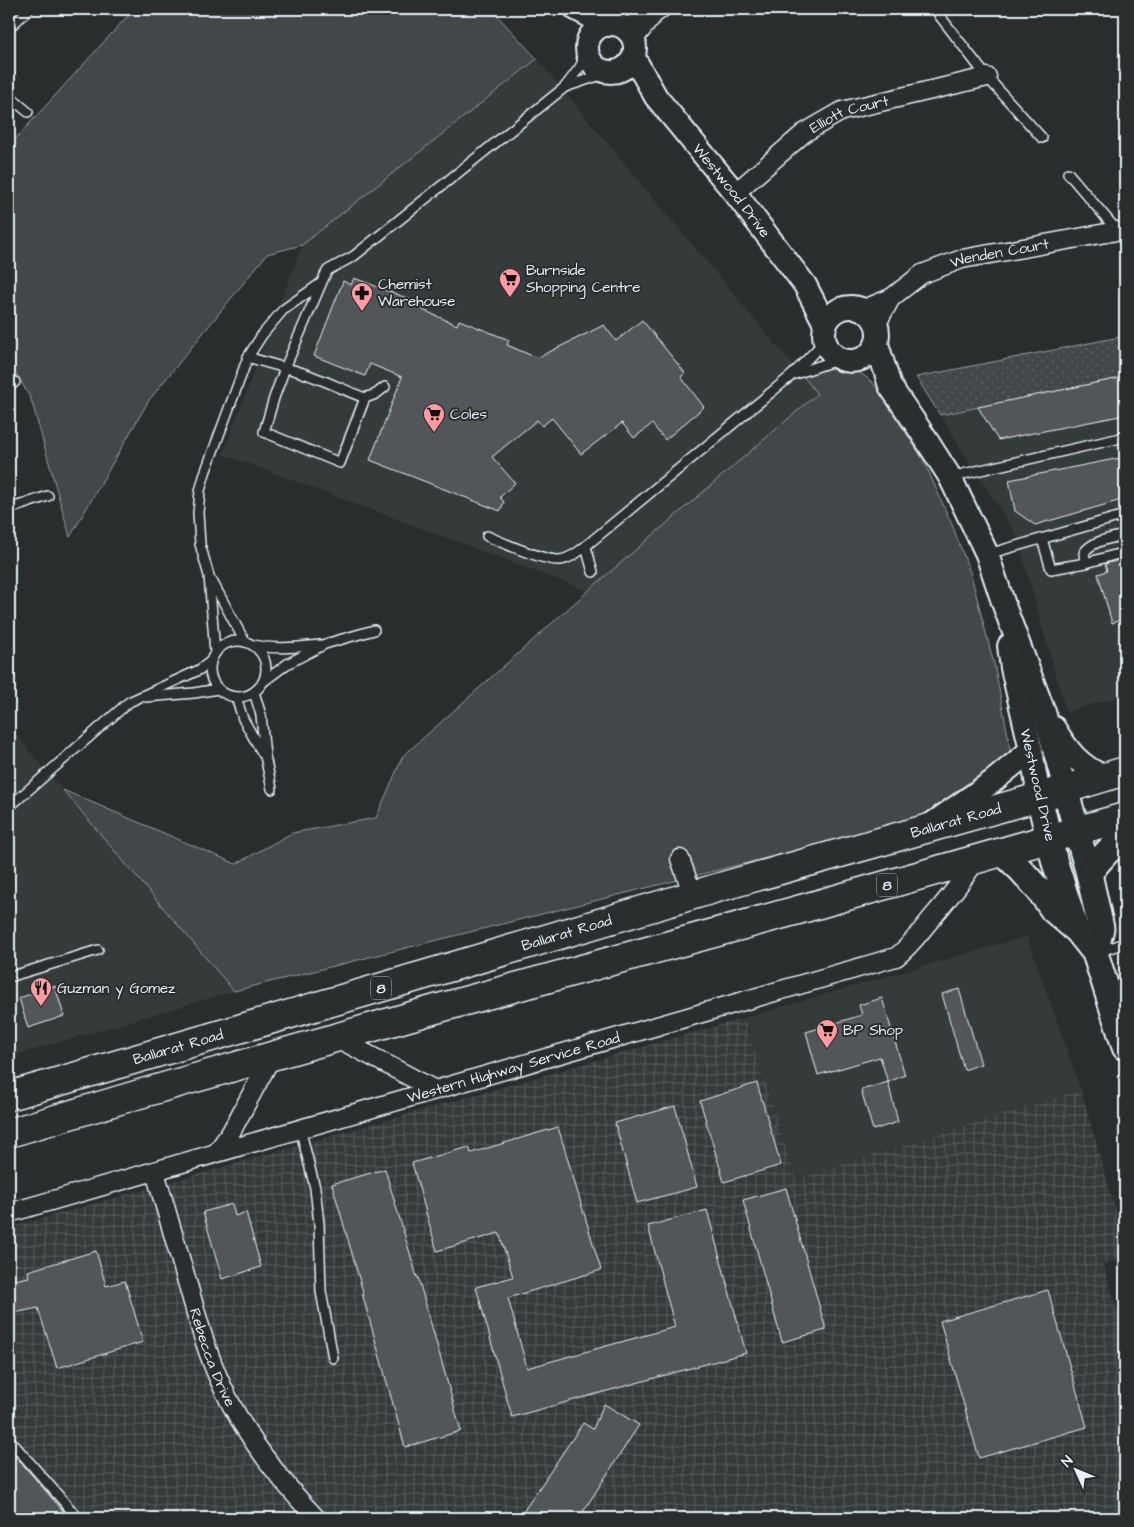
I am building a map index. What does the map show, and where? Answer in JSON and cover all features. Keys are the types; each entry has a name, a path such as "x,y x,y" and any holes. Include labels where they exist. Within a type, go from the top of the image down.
{"highway":[{"name":"Ballarat Road","path":"9,1096 693,895 1039,797 1117,770"},
{"name":"8","path":"9,1134 143,1093 443,1007 798,910 1125,817"}],"main road":[{"name":"Westwood Drive","path":"1065,789 1078,831 1101,928 1095,953"},
{"name":"Westwood Drive","path":"1039,797 1055,863 1076,929 1095,953 1125,1047"},
{"path":"1089,874 1100,858 1125,833"},
{"path":"1002,852 1028,876 1053,910 1076,929"}],"street":[{"path":"575,9 592,64 599,70 657,12"},
{"path":"575,9 621,49"},
{"path":"588,46 592,33 599,28 621,49"},
{"name":"Westwood Drive","path":"621,49 656,97 806,285 825,332"},
{"name":"Elliott Court","path":"734,193 804,133 842,111 987,77"},
{"name":"Wenden Court","path":"865,321 922,274 962,259 1121,235"},
{"name":"Westwood Drive","path":"806,285 865,321 890,386 950,477 987,554 1044,712 1065,789"},
{"path":"831,316 865,321 872,352 864,358 845,360 832,354 825,332 831,316"},
{"name":"Westwood Drive","path":"845,360 890,386"},
{"name":"Westwood Drive","path":"1005,608 1012,668 1031,750 1039,797"},
{"path":"1044,712 1060,738 1082,764 1093,771 1117,770"},
{"path":"924,829 992,782 1014,762 1031,750"},
{"path":"680,859 693,895"},
{"name":"Western Highway Service Road","path":"9,1213 896,957 915,939 968,874 976,859"},
{"path":"336,1038 435,1090"},
{"path":"217,1152 231,1132 272,1056"},
{"name":"Rebecca Drive","path":"155,1172 205,1343 222,1386 236,1414 256,1446 291,1491 316,1518"}],"lane":[{"path":"9,28 29,9"},
{"path":"939,15 987,77 1042,138"},
{"path":"565,87 580,67 588,46"},
{"path":"365,398 340,463 262,437 285,368 320,284 328,270 354,256 565,87 621,49"},
{"path":"9,96 28,112"},
{"name":"Wenden Court","path":"1068,173 1121,235"},
{"path":"320,284 283,310 266,329 248,357 205,473 200,491 198,513 200,544 209,576 213,657 210,676 218,689 223,693 236,697 246,696 254,692 262,682 287,664 326,644 374,630"},
{"path":"487,536 553,560 562,560 586,547 792,375 825,332"},
{"path":"248,357 302,373 365,398 376,394 385,386"},
{"path":"792,375 845,360"},
{"path":"950,477 1125,437"},
{"path":"9,509 48,496"},
{"path":"987,554 1125,515"},
{"path":"1086,563 1084,553 1087,548 1125,535"},
{"path":"1042,539 1051,569 1086,563 1118,554"},
{"path":"586,547 593,572"},
{"path":"209,576 248,643 261,653 264,659 265,674 262,682"},
{"path":"9,807 120,709 138,697 199,670 221,647 228,643 236,641 274,648 326,644"},
{"path":"138,697 194,693 218,689"},
{"path":"254,692 260,715 265,756 272,789"},
{"path":"236,697 243,719 265,756"},
{"path":"1095,953 1125,943"},
{"path":"9,978 98,950"},
{"path":"300,1128 315,1188 319,1224 321,1291 333,1358"},
{"path":"9,1439 78,1518"}],"shaded area":[{"path":"134,9 491,9 537,59 302,245 267,254 149,400 70,537 31,399 9,361 9,146"},
{"name":"Burnside Shopping Centre","path":"537,59 817,394 588,591 223,454 302,245"},
{"path":"1125,336 1125,377 940,415 916,377"},
{"path":"833,366 855,370 874,384 923,459 953,527 971,575 995,668 1010,751 1003,765 922,819 234,991 63,790 236,864 292,833 376,818 403,756 588,591 817,394 804,377"},
{"path":"1125,377 1125,695 1066,712 1017,536 940,415"},
{"path":"9,727 234,991 9,1057"},
{"path":"1027,936 1081,1090 796,1179 744,1018"},
{"path":"744,1018 796,1179 1081,1090 1125,1243 1125,1257 1103,1264 1125,1337 1125,1518 85,1518 9,1429 9,1228"}],"building":[{"path":"354,278 425,305 423,310 457,325 459,320 509,340 507,345 537,358 604,325 616,341 642,320 685,373 681,377 704,407 665,440 652,424 634,438 622,423 581,454 552,418 542,426 537,420 492,457 515,483 500,497 504,502 500,511 370,460 402,377 370,364 365,376 314,356 343,281 351,285"},
{"path":"1125,377 1125,415 998,440 978,407"},
{"path":"1125,457 1125,499 1035,525 1015,511 1009,480"},
{"path":"1125,558 1125,618 1112,623 1098,574 1107,571 1105,564"},
{"name":"Guzman y Gomez","path":"55,986 64,1016 28,1028 19,998"},
{"path":"959,989 981,1064 964,1070 942,994"},
{"path":"882,998 905,1075 888,1082 880,1057 818,1075 806,1032 862,1015 859,1005"},
{"path":"888,1082 898,1122 873,1130 861,1090"},
{"path":"757,1083 781,1165 724,1182 700,1101"},
{"path":"675,1106 697,1187 637,1203 615,1123"},
{"path":"558,1127 601,1270 508,1298 527,1368 675,1327 648,1226 707,1210 746,1353 512,1417 476,1287 513,1277 499,1233 437,1251 412,1163 469,1147 471,1153"},
{"path":"385,1169 418,1277 461,1431 405,1447 332,1184"},
{"path":"786,1188 826,1330 782,1342 743,1200"},
{"path":"232,1204 235,1216 246,1212 261,1267 222,1279 203,1212"},
{"path":"96,1251 106,1286 125,1281 143,1342 57,1368 38,1308 9,1314 9,1281 29,1277 28,1271"},
{"path":"1048,1290 1087,1427 979,1458 940,1321"},
{"path":"604,1404 639,1425 579,1518 519,1518 583,1423 593,1429"},
{"path":"9,1448 19,1460 69,1518 9,1518"}],"place":[{"name":"Burnside Shopping Centre","path":"510,298"},
{"name":"Chemist Warehouse","path":"362,312"},
{"name":"Coles","path":"434,433"},
{"name":"Guzman y Gomez","path":"41,1007"},
{"name":"BP Shop","path":"827,1049"}]}
